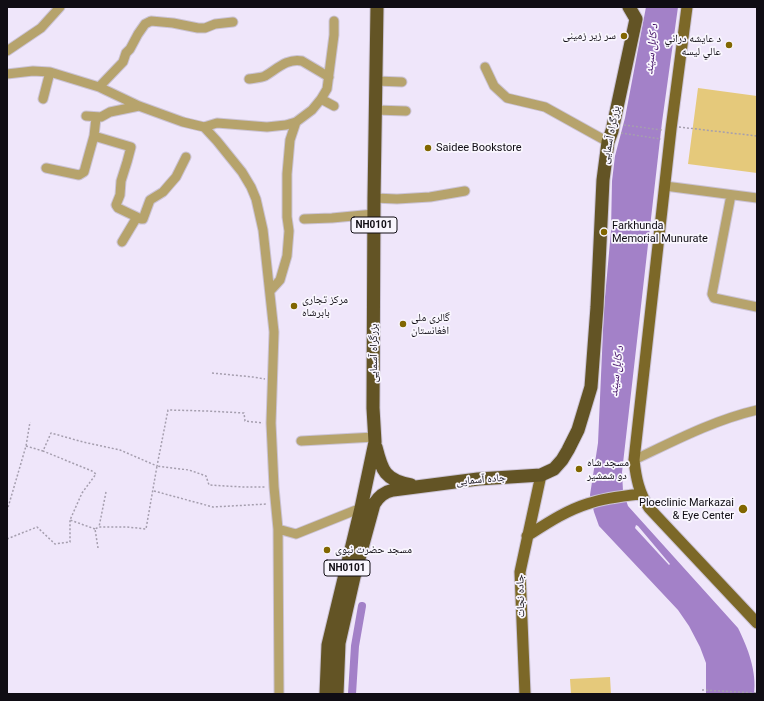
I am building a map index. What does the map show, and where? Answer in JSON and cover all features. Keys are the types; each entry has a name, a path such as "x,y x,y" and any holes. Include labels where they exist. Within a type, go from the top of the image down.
{"highway":[{"name":"بزرگراه آسمایی","path":"326,694 328,645 361,508 375,440 373,408 377,7"},
{"path":"629,7 636,13"},
{"name":"بزرگراه آسمایی","path":"542,476 554,468 562,460 568,450 578,430 591,387 597,307 602,180 608,142 612,131 636,13"},
{"path":"375,440 380,463 385,472 396,482 420,487"},
{"name":"جاده آسمایی","path":"420,487 478,479 542,476"},
{"name":"NH0101","path":"337,694 339,643 354,577 374,504 377,498 386,492 420,487"}],"main road":[{"path":"687,7 667,128 665,186 634,460 636,480 641,494 650,508 757,624"},
{"name":"جاده نجات","path":"526,694 520,572 527,536 542,476"},
{"path":"527,536 559,516 584,505 628,495 641,494"}],"street":[{"path":"7,51 41,28 60,7"},
{"path":"99,87 123,62 126,53 130,50 138,34 145,24 151,21 173,23 198,28 233,22"},
{"path":"7,74 33,71 50,72 99,87 139,106 183,122 204,127 217,123 267,127 286,125 296,122 312,110 327,89 334,35 334,21"},
{"path":"249,79 263,77 281,64 298,60 329,77"},
{"path":"485,67 494,86 506,98 546,106 608,142"},
{"path":"43,99 50,72"},
{"path":"376,81 402,82"},
{"path":"321,99 334,106"},
{"path":"86,116 96,118 110,112 139,106"},
{"path":"376,110 406,111"},
{"path":"46,168 79,175 84,172 94,136 96,118"},
{"path":"270,291 280,280 288,256 289,231 287,217 287,174 290,140 296,122"},
{"path":"204,127 242,172 251,187 256,199 263,230 274,332 271,423 275,504 278,530 279,694"},
{"path":"94,136 131,147 128,162 121,181 120,195 116,205 118,208 143,219 150,200 163,192 176,177 186,156"},
{"path":"665,186 757,198"},
{"path":"374,198 397,199 430,197 465,191"},
{"path":"731,195 712,294 714,298 757,307"},
{"path":"304,219 374,214"},
{"path":"122,242 137,217"},
{"path":"634,460 703,428 740,414 757,410"},
{"path":"301,441 375,440"},
{"path":"278,530 296,534 361,508"}],"path":[{"path":"619,125 757,136"},
{"path":"619,133 661,138"},
{"path":"212,373 273,380"},
{"path":"70,520 95,529 99,527 127,527 146,529 168,410 244,413 245,421 271,423"},
{"path":"7,512 26,446 30,422"},
{"path":"43,451 51,433 120,450 157,466 189,470 206,476 209,485 243,488 274,487"},
{"path":"7,539 37,527 55,544 70,542 70,520 82,493 96,474 43,451 26,446"},
{"path":"153,491 213,507 275,504"},
{"path":"99,527 106,492"},
{"path":"95,529 98,548"},
{"path":"702,690 756,693"}],"shaded area":[{"path":"698,88 757,96 757,173 688,164"},
{"path":"610,677 611,694 571,694 570,679"}],"water":[{"name":"د کابل سيند","path":"646,7 678,7 662,122 622,472 623,491 628,506 738,628 751,660 755,686 754,694 706,694 706,663 700,647 689,626 678,610 599,526 590,495 598,443 604,308 611,231 612,181 615,156 625,118","holes":["636,525 670,564 669,565 635,528"]}],"waterway":[{"path":"352,694 355,646 362,606"}],"place":[{"name":"سر زیر زمینی","path":"624,36"},
{"name":"د عایشه دراني عالي لیسه","path":"729,45"},
{"name":"Saidee Bookstore","path":"428,148"},
{"name":"Farkhunda Memorial Munurate","path":"604,232"},
{"name":"مرکز تجاری بابرشاه","path":"294,306"},
{"name":"گالری ملی افغانستان","path":"403,324"},
{"name":"مسجد شاه دو شمشیر","path":"579,469"},
{"name":"Ploeclinic Markazai & Eye Center","path":"743,509"},
{"name":"مسجد حضرت نبوی","path":"327,550"}]}
